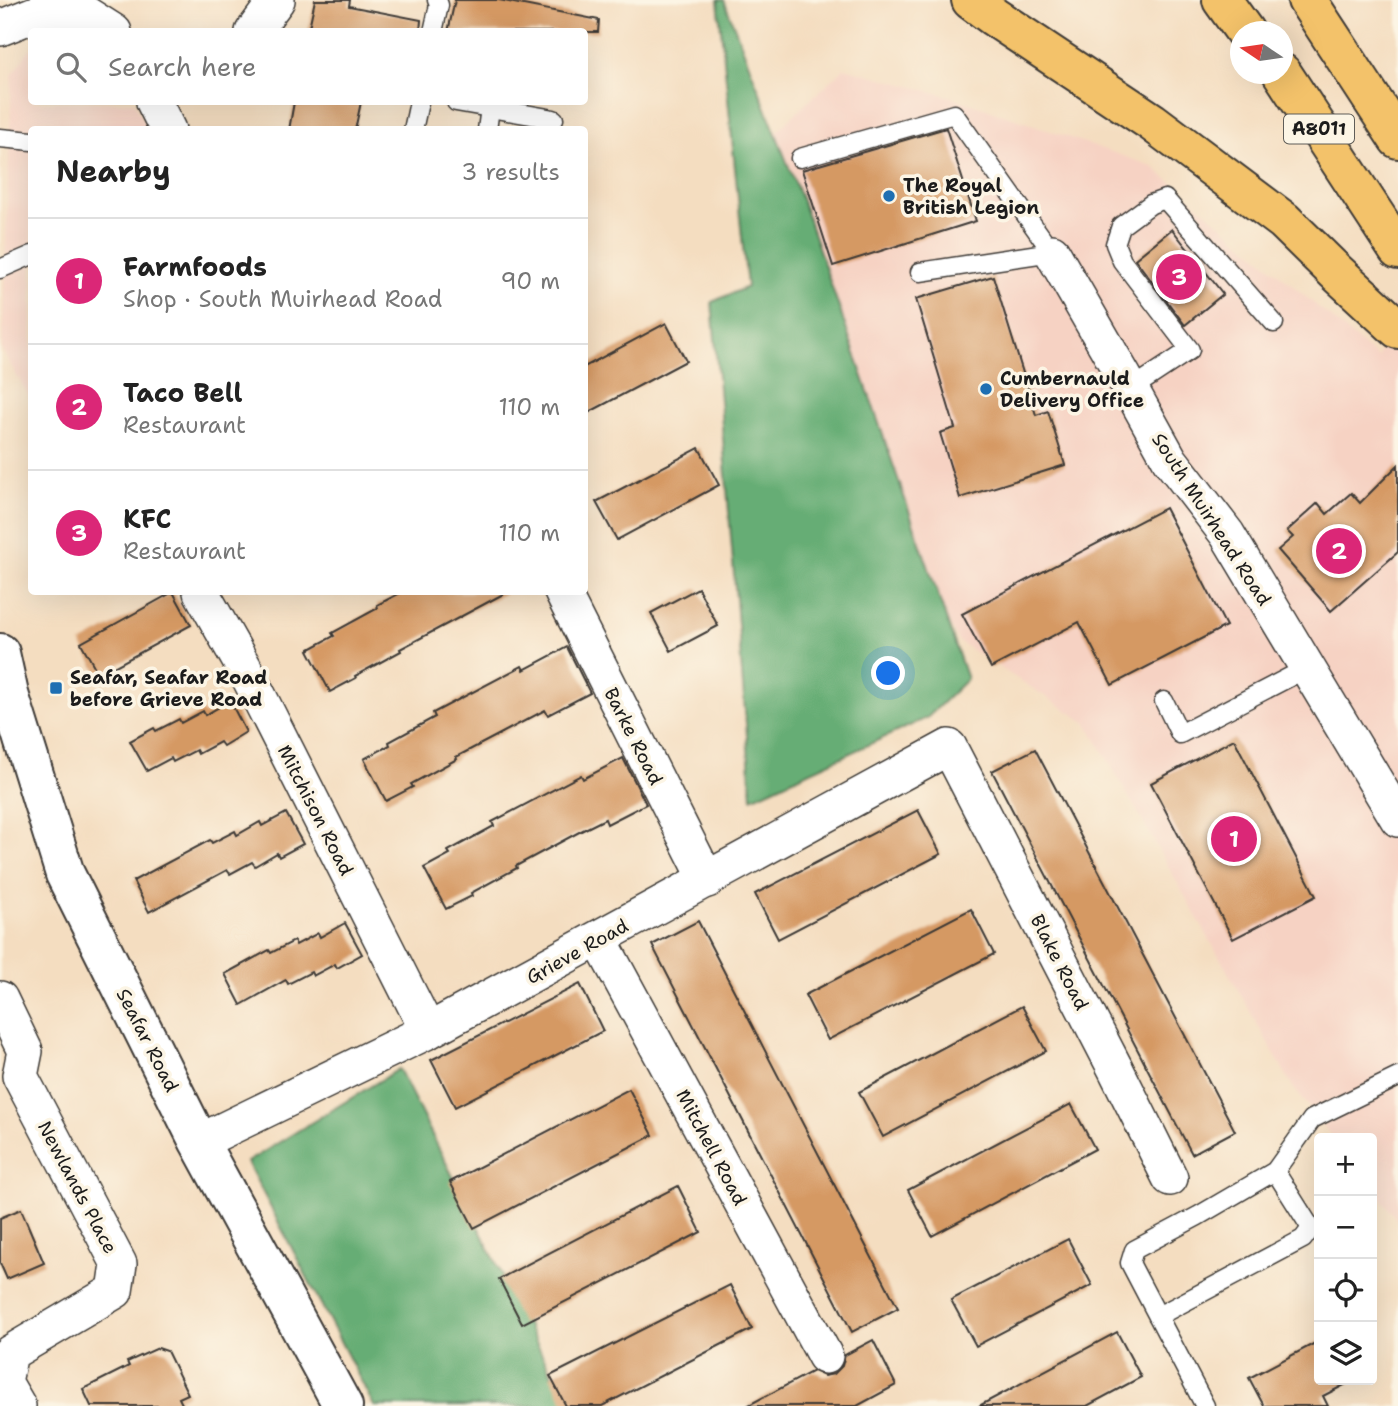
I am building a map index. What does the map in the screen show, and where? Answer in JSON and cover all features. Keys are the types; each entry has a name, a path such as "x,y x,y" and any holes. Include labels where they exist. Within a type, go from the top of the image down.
{"main road":[{"path":"971,0 1152,122 1284,221 1398,329"},
{"path":"1222,0 1237,21"},
{"path":"1235,0 1248,21"},
{"name":"A8011","path":"1307,0 1398,139"},
{"path":"1282,84 1354,185"},
{"name":"A8011","path":"1289,84 1392,242"}],"street":[{"path":"256,28 277,0"},
{"path":"0,28 35,14 73,6 108,28"},
{"path":"156,105 166,126"},
{"name":"South Muirhead Road","path":"1052,252 1170,460 1227,534 1398,819"},
{"name":"Mitchison Road","path":"203,595 247,673 428,1031"},
{"name":"Barke Road","path":"564,595 706,880"},
{"name":"Seafar Road","path":"0,653 9,694 65,874 199,1142 343,1406"},
{"name":"Grieve Road","path":"199,1142 428,1031 949,747"},
{"name":"Blake Road","path":"949,747 1170,1178"},
{"name":"Mitchell Road","path":"599,939 825,1356"},
{"name":"Newlands Place","path":"0,999 25,1051 10,1081 119,1264 115,1291 10,1353 4,1381 18,1406"}],"lane":[{"path":"434,28 439,5 437,0"},
{"path":"414,126 417,105"},
{"path":"473,105 554,118"},
{"path":"487,126 490,108"},
{"path":"800,158 954,114 1052,252 920,272"},
{"path":"0,138 28,141"},
{"path":"1131,389 1189,350 1122,261 1115,244 1121,226 1151,204 1165,199 1274,323"},
{"path":"0,270 28,257"},
{"path":"1164,701 1180,734 1307,668"},
{"path":"1205,1406 1130,1263 1134,1250 1275,1171 1312,1119 1398,1077"},
{"path":"1158,1316 1303,1239 1309,1225 1275,1171"}],"shaded area":[{"path":"28,51 28,105 136,105 146,126 28,126 28,395 2,350 12,75"},
{"path":"844,68 948,96 1152,166 1378,358 1398,290 1398,1221 1377,1194 1377,1133 1329,1133 1293,1087 1087,723 958,641 944,613 776,132"}],"green space":[{"path":"718,0 724,0 804,206 967,679 927,718 752,798 712,302 747,287"},
{"path":"399,1069 568,1406 374,1406 247,1162"}],"building":[{"path":"315,0 350,0 349,6 421,20 420,28 309,28"},
{"path":"455,0 499,0 599,20 598,32 588,32 588,28 449,28"},
{"path":"293,105 360,105 356,126 290,126"},
{"name":"The Royal British Legion","path":"946,128 976,221 833,266 802,170"},
{"path":"1172,229 1223,294 1185,325 1135,259"},
{"name":"Cumbernauld Delivery Office","path":"993,276 1036,415 1048,411 1065,465 960,498 940,433 955,428 916,299"},
{"path":"666,323 686,361 588,413 588,365"},
{"path":"699,448 719,485 617,540 596,502"},
{"path":"1398,465 1398,552 1331,611 1278,550 1293,537 1287,531 1318,503 1327,514 1351,493 1360,503"},
{"path":"1165,508 1226,626 1112,685 1079,622 991,668 962,614"},
{"path":"698,588 718,626 671,651 651,613"},
{"path":"168,595 175,595 191,625 99,675 81,643"},
{"path":"396,595 501,595 400,649 401,651 330,692 308,650 334,636 332,633 378,608 377,605"},
{"path":"567,647 590,693 548,715 545,710 456,757 457,759 411,784 413,787 386,801 364,759 435,717 433,713 522,666 524,670"},
{"path":"230,701 246,732 223,746 220,742 198,754 196,750 173,762 171,758 147,771 130,741 179,719 181,723 203,711 205,715"},
{"path":"1234,739 1316,896 1233,939 1151,783"},
{"path":"1035,749 1235,1131 1192,1154 992,771"},
{"path":"623,758 646,804 607,824 605,819 583,830 516,866 517,868 471,893 472,896 446,909 424,868 450,854 448,851 494,826 492,822 581,775 583,779"},
{"path":"918,810 941,854 778,939 755,894"},
{"path":"286,813 303,844 279,857 277,853 255,866 252,862 230,874 227,870 149,912 133,881 210,840 212,843 235,831 237,835 260,822 262,826"},
{"path":"971,909 994,954 828,1040 805,995"},
{"path":"698,921 898,1308 852,1332 652,945"},
{"path":"345,923 362,954 337,968 335,964 313,976 311,972 288,984 286,980 241,1005 225,974 269,950 271,953 294,941 296,945 318,933 320,937"},
{"path":"580,984 603,1031 455,1107 431,1060"},
{"path":"1022,1006 1046,1051 883,1137 859,1092"},
{"path":"629,1089 653,1135 474,1228 450,1182"},
{"path":"1071,1104 1095,1149 932,1236 908,1190"},
{"path":"678,1186 701,1232 522,1324 499,1279"},
{"path":"21,1209 44,1263 7,1279 0,1263 0,1218"},
{"path":"1068,1239 1092,1285 976,1346 951,1300"},
{"path":"730,1285 752,1329 602,1406 566,1406 550,1376"},
{"path":"1117,1332 1141,1377 1087,1406 979,1406"},
{"path":"873,1340 896,1385 857,1406 747,1406 813,1371 824,1376 834,1374 842,1366 845,1355"},
{"path":"1314,1344 1314,1385 1344,1385 1323,1396 1328,1406 1264,1406 1249,1378"},
{"path":"158,1348 167,1351 188,1394 179,1398 183,1406 91,1406 83,1389 129,1366 127,1362"}],"place":[{"name":"The Royal British Legion","path":"889,196"},
{"name":"KFC","path":"1179,277"},
{"name":"Cumbernauld Delivery Office","path":"986,389"},
{"name":"Taco Bell","path":"1339,551"},
{"name":"Seafar, Seafar Road before Grieve Road","path":"56,688"},
{"name":"Farmfoods","path":"1234,839"}]}
